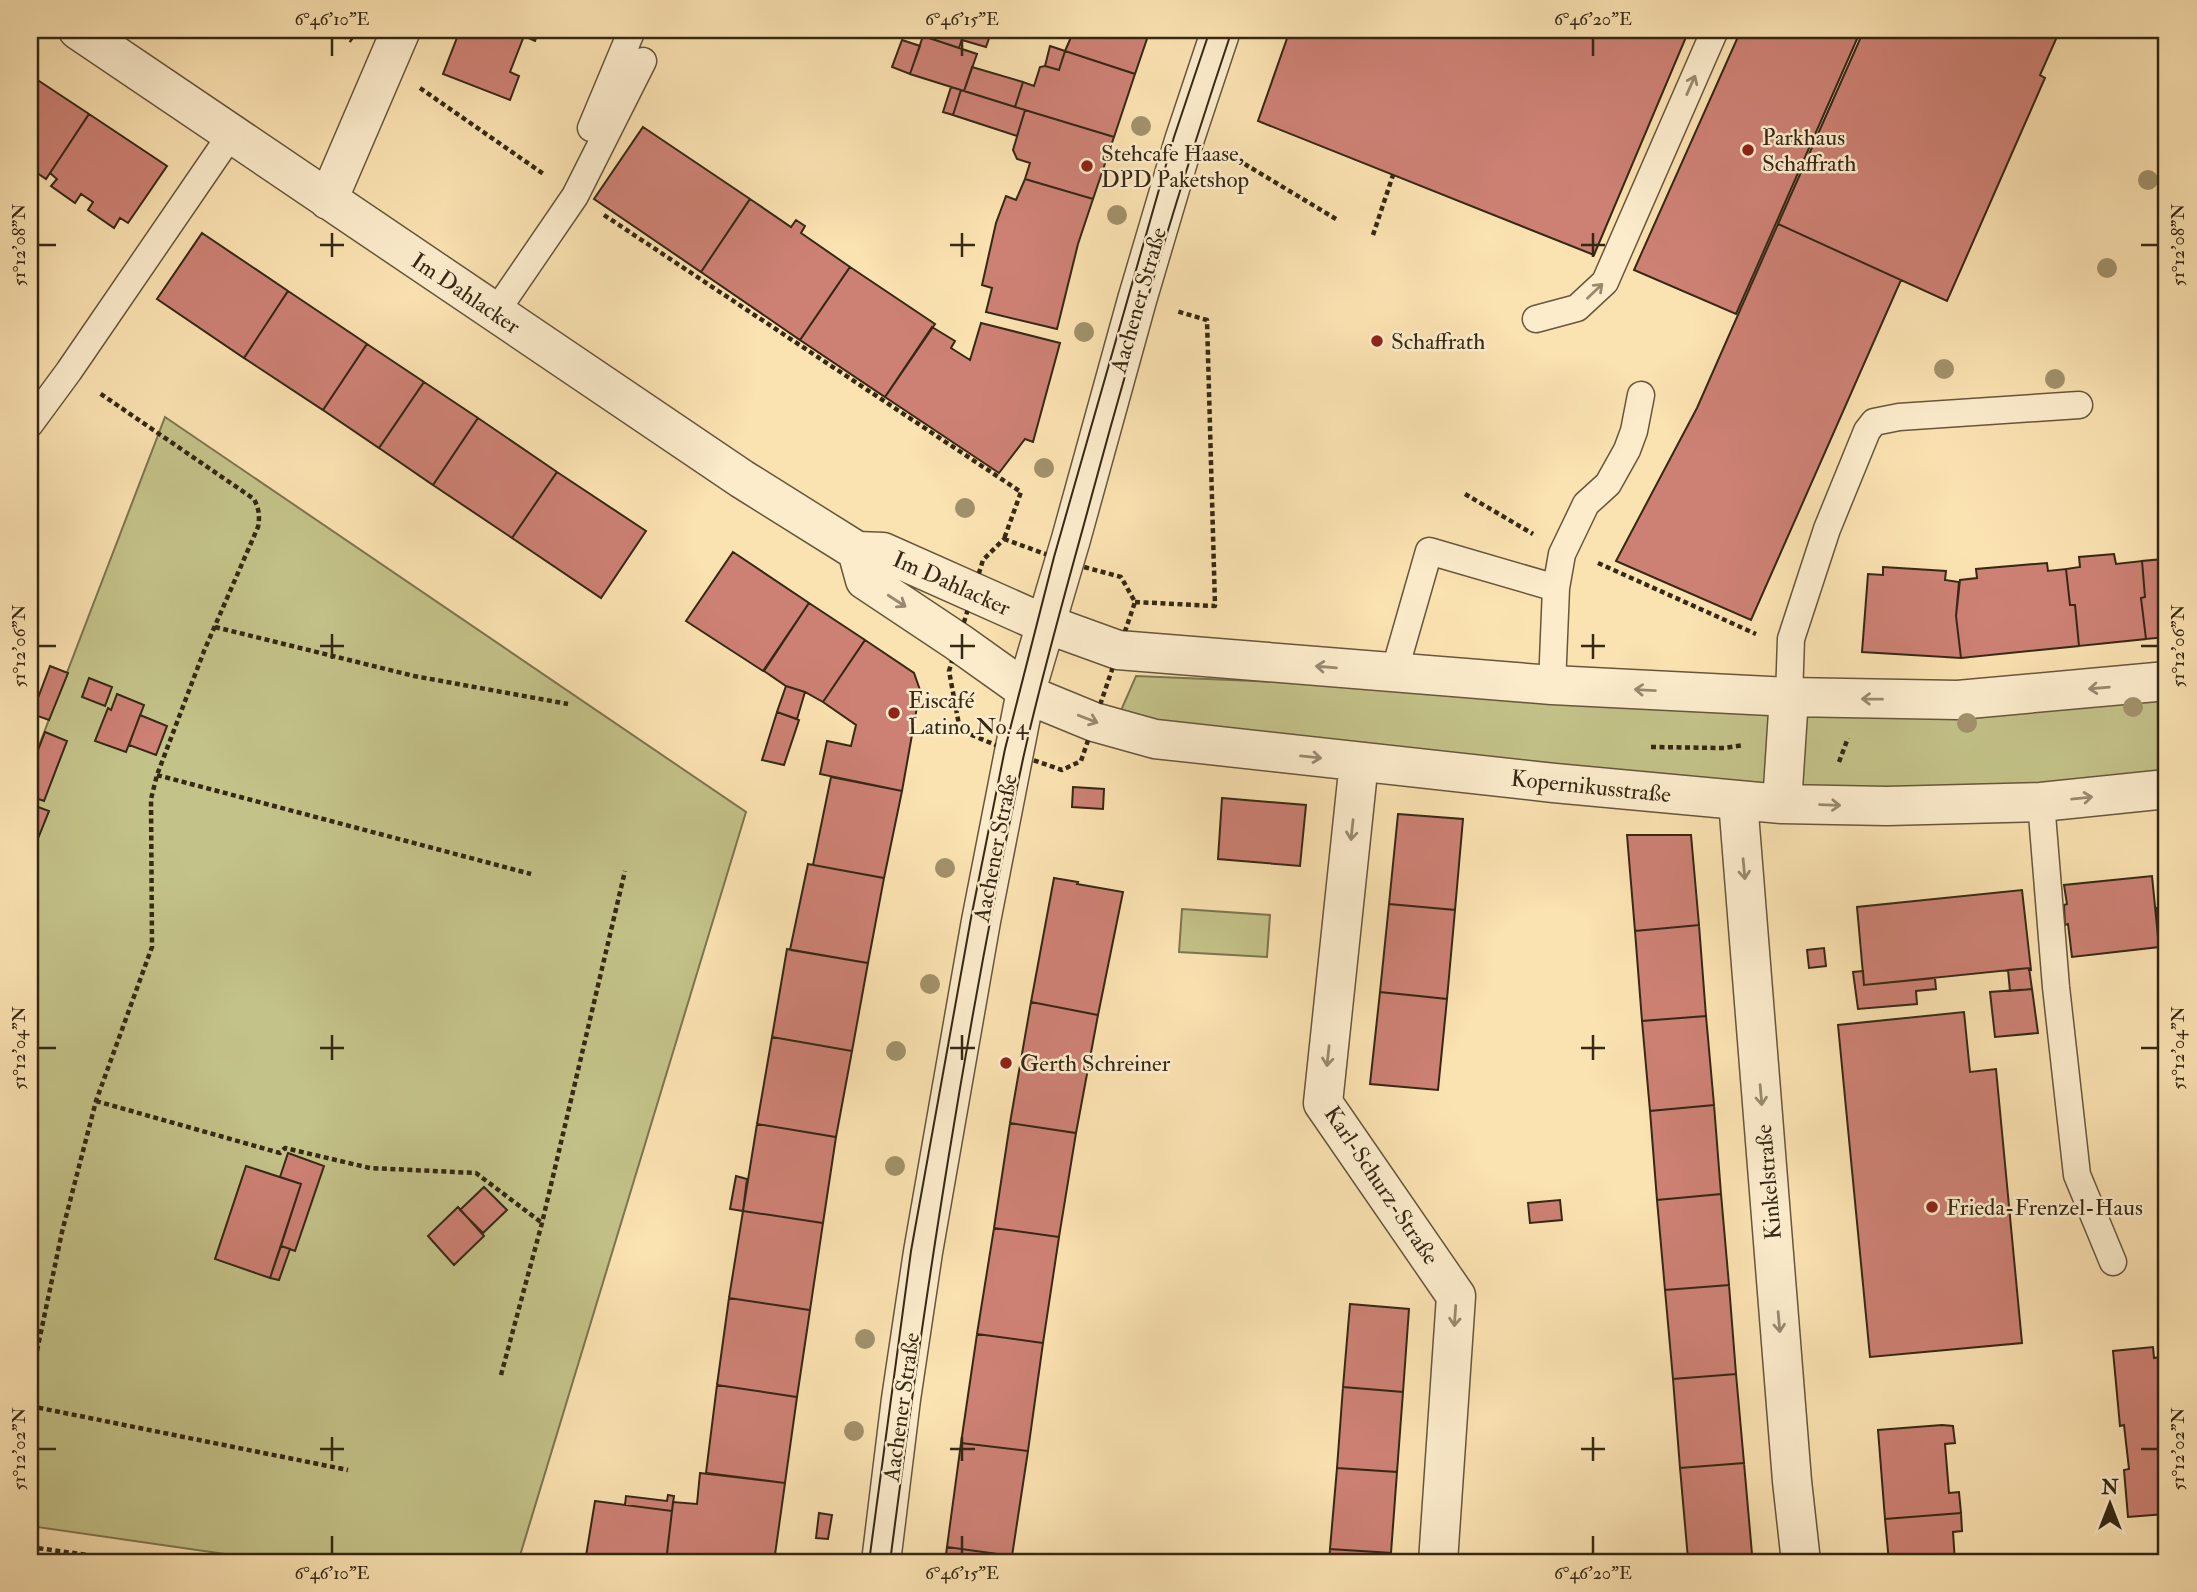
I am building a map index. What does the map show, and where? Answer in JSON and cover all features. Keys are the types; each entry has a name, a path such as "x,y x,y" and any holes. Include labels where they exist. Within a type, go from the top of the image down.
{"street":[{"name":"Im Dahlacker","path":"78,30 742,479 857,551 883,552 1045,624"},
{"path":"328,200 401,30"},
{"name":"Aachener Straße","path":"881,1562 923,1252 981,921 1026,691 1184,141 1222,30"},
{"name":"Im Dahlacker","path":"857,551 865,580 1026,691"},
{"path":"1045,624 1118,650 1552,685 1743,695 1958,700 2167,681"},
{"name":"Kopernikusstraße","path":"1026,691 1038,699 1094,722 1155,739 1728,800 1888,806 2041,802 2167,789"},
{"path":"1782,804 1789,697"},
{"name":"Karl-Schurz-Straße","path":"1359,762 1323,1103 1456,1296 1438,1562"},
{"name":"Kinkelstraße","path":"1728,800 1801,1562"}],"lane":[{"path":"575,196 574,169 632,30"},
{"path":"1536,319 1577,308 1605,282 1715,30"},
{"path":"495,313 575,196 643,61"},
{"path":"30,424 232,133"},
{"path":"1552,685 1556,588 1562,554 1586,504 1608,484 1627,450 1641,395"},
{"path":"1789,697 1791,639 1827,529 1867,431 1874,422 1899,417 2079,405"},
{"path":"1394,673 1429,551 1556,588"},
{"path":"2041,802 2056,987 2077,1175 2113,1262"}],"path":[{"path":"336,30 575,196 1021,492 1004,539"},
{"path":"1184,141 1243,163 1336,219"},
{"path":"1373,235 1393,175"},
{"path":"1135,602 1215,606 1207,320 1137,300"},
{"path":"30,1384 62,1232 96,1101 152,947 151,799 157,775 260,517 254,499 68,372"},
{"path":"1465,494 1542,539 1566,547 1753,634 1791,639"},
{"path":"215,626 414,676 568,704"},
{"path":"1728,800 1724,748 1743,695"},
{"path":"1829,805 1832,780 1848,738 1853,699"},
{"path":"157,775 531,874"},
{"path":"501,1375 541,1223 625,872"},
{"path":"96,1101 280,1153 285,1148 370,1168 476,1173 541,1223"},
{"path":"30,1406 348,1470"},
{"path":"30,1547 138,1562"}],"shaded area":[{"path":"165,417 746,812 518,1562 281,1562 30,1526 30,769"},
{"path":"1136,676 1369,686 2167,698 2167,774 2037,788 1800,791 1116,722"},
{"path":"1182,909 1270,915 1267,957 1179,952"}],"building":[{"path":"460,30 539,30 535,41 524,36 510,72 519,76 510,100 443,74"},
{"path":"925,30 965,30 959,48 923,36"},
{"path":"965,30 992,30 986,47 962,40"},
{"path":"1056,30 1150,30 1135,74 1065,51 1072,35"},
{"path":"1290,30 1689,30 1594,255 1258,121"},
{"name":"Parkhaus Schaffrath","path":"1741,30 1861,30 1736,314 1634,270"},
{"path":"1864,30 2060,30 2040,75 2045,78 1947,301 1778,224"},
{"path":"923,36 977,54 964,91 910,74"},
{"path":"902,40 920,46 910,74 892,67"},
{"path":"1050,46 1065,51 1059,70 1045,66"},
{"path":"1065,51 1135,74 1114,137 1015,107 1023,82 1034,86 1040,67 1059,70"},
{"path":"972,67 1023,82 1015,107 964,91"},
{"path":"30,75 89,114 46,179 30,168 30,157 35,149 30,145"},
{"path":"951,87 961,90 953,115 943,112"},
{"path":"961,90 1025,110 1017,136 953,115"},
{"path":"1025,110 1114,137 1093,199 1025,179 1030,163 1017,159 1013,150"},
{"path":"89,114 167,166 128,223 120,218 114,228 88,210 93,202 81,194 75,203 51,186 57,179 50,173"},
{"path":"643,127 750,199 701,272 594,199"},
{"path":"1025,179 1093,199 1078,244 1057,329 986,312 992,288 982,285 996,223 1006,196 1016,200"},
{"path":"750,199 791,227 796,220 805,226 801,233 850,267 800,340 701,272"},
{"path":"1778,224 1901,280 1751,620 1616,561 1697,408"},
{"path":"202,233 288,291 244,358 157,299"},
{"path":"850,267 935,324 885,397 800,340"},
{"path":"288,291 367,344 323,410 244,358"},
{"path":"981,323 1060,343 1033,442 1025,439 999,473 885,397 932,327 955,341 951,348 970,360"},
{"path":"367,344 424,382 379,448 323,410"},
{"path":"424,382 478,418 433,485 379,448"},
{"path":"478,418 557,472 512,538 433,485"},
{"path":"557,472 646,531 601,598 512,538"},
{"path":"2167,550 2167,637 2146,639 2141,598 2145,597 2142,561 2163,559 2162,551"},
{"path":"733,552 809,603 763,671 686,621"},
{"path":"2114,554 2116,564 2142,561 2145,597 2141,598 2146,639 2079,646 2075,605 2070,605 2066,569 2080,567 2079,557"},
{"path":"2047,563 2048,571 2066,569 2070,605 2075,605 2079,646 1961,658 1956,616 1960,580 1977,578 1976,569"},
{"path":"1883,567 1946,571 1945,580 1959,582 1956,616 1961,658 1862,652 1868,574 1883,575"},
{"path":"809,603 865,640 823,702 786,686 764,671"},
{"path":"865,640 914,673 920,690 902,791 820,774 827,741 851,746 856,725 823,702"},
{"path":"50,666 68,673 49,720 32,714"},
{"path":"89,678 112,687 105,706 82,697"},
{"path":"786,686 805,692 797,719 777,712"},
{"path":"117,694 144,705 126,752 95,741 108,708 111,710"},
{"path":"777,712 799,720 784,765 762,760"},
{"path":"140,715 167,726 156,755 129,745"},
{"path":"45,732 67,741 44,801 30,796 30,771"},
{"path":"831,777 902,791 884,878 813,865"},
{"path":"1073,787 1104,789 1103,809 1072,807"},
{"path":"1222,798 1306,805 1300,866 1218,859"},
{"path":"30,804 49,811 37,841 30,838"},
{"path":"1398,814 1463,819 1455,910 1389,904"},
{"path":"1627,835 1691,835 1699,925 1635,931"},
{"path":"808,864 884,878 868,963 790,950"},
{"path":"2152,876 2159,947 2072,957 2068,924 2065,925 2064,905 2067,904 2064,885"},
{"path":"1054,878 1123,892 1098,1015 1031,1002"},
{"path":"2022,890 2031,970 2029,968 1864,985 1857,907"},
{"path":"1389,904 1455,910 1447,999 1380,992"},
{"path":"2167,907 2167,979 2163,980 2156,908"},
{"path":"1699,925 1706,1016 1642,1021 1635,931"},
{"path":"1824,948 1826,966 1809,968 1807,950"},
{"path":"787,949 868,963 852,1051 772,1037"},
{"path":"2029,968 2032,989 2010,991 2008,970"},
{"path":"1863,971 1864,985 1935,978 1936,989 1916,991 1917,1004 1858,1009 1853,972"},
{"path":"2032,989 2038,1033 1995,1037 1990,992"},
{"path":"1380,992 1447,999 1438,1090 1370,1084"},
{"path":"1031,1002 1098,1015 1076,1133 1010,1123"},
{"name":"Frieda-Frenzel-Haus","path":"1964,1012 1970,1072 1996,1069 2022,1343 1870,1357 1838,1025"},
{"path":"1706,1016 1714,1105 1650,1111 1642,1021"},
{"path":"772,1037 852,1051 836,1137 757,1124"},
{"path":"1714,1105 1721,1194 1657,1200 1650,1111"},
{"path":"1010,1123 1076,1133 1059,1237 994,1228"},
{"path":"757,1124 836,1137 823,1223 743,1211"},
{"path":"288,1153 324,1166 295,1251 281,1246 301,1184 280,1177"},
{"path":"246,1166 301,1184 270,1278 215,1259"},
{"path":"736,1176 747,1179 743,1211 730,1209"},
{"path":"484,1187 507,1210 483,1233 460,1210"},
{"path":"1721,1194 1729,1285 1665,1290 1657,1200"},
{"path":"1560,1200 1562,1220 1530,1223 1528,1203"},
{"path":"458,1207 484,1236 454,1265 428,1236"},
{"path":"743,1211 823,1223 810,1310 729,1298"},
{"path":"994,1228 1059,1237 1043,1343 977,1334"},
{"path":"281,1246 290,1249 279,1280 270,1278"},
{"path":"1729,1285 1736,1374 1673,1379 1665,1290"},
{"path":"729,1298 810,1310 797,1397 717,1385"},
{"path":"1350,1304 1409,1309 1403,1392 1343,1387"},
{"path":"977,1334 1043,1343 1028,1451 961,1443"},
{"path":"2153,1347 2154,1358 2167,1356 2167,1506 2164,1506 2165,1514 2128,1517 2124,1470 2129,1469 2124,1425 2120,1426 2113,1351"},
{"path":"1736,1374 1744,1463 1680,1468 1673,1379"},
{"path":"717,1385 797,1397 785,1483 706,1473"},
{"path":"1343,1387 1403,1392 1397,1472 1337,1468"},
{"path":"1953,1426 1955,1443 1945,1444 1949,1493 1959,1492 1961,1513 1885,1519 1878,1430"},
{"path":"961,1443 1028,1451 1012,1556 947,1547"},
{"path":"1744,1463 1752,1554 1688,1559 1680,1468"},
{"path":"1337,1468 1397,1472 1391,1553 1330,1549"},
{"path":"700,1473 785,1483 774,1562 666,1562 673,1502 697,1504"},
{"path":"668,1495 674,1496 672,1511 625,1505 626,1496 667,1501"},
{"path":"595,1501 672,1511 666,1562 585,1562"},
{"path":"819,1513 832,1515 828,1539 816,1538"},
{"path":"1961,1513 1962,1531 1953,1532 1955,1562 1889,1562 1885,1519"},
{"path":"947,1547 1012,1556 1011,1562 945,1562"},
{"path":"1330,1549 1391,1553 1390,1562 1329,1562"}],"tram line":[{"path":"869,1562 911,1251 971,918 1005,749 1054,557 1174,137 1210,30"},
{"path":"890,1562 948,1159 983,958 1023,759 1056,625 1125,375 1232,30"}],"place":[{"name":"Parkhaus Schaffrath","path":"1748,150"},
{"name":"Stehcafe Haase, DPD Paketshop","path":"1087,166"},
{"name":"Schaffrath","path":"1377,341"},
{"name":"Eiscafé Latino No. 4","path":"894,713"},
{"name":"Gerth Schreiner","path":"1006,1063"},
{"name":"Frieda-Frenzel-Haus","path":"1932,1207"}]}
